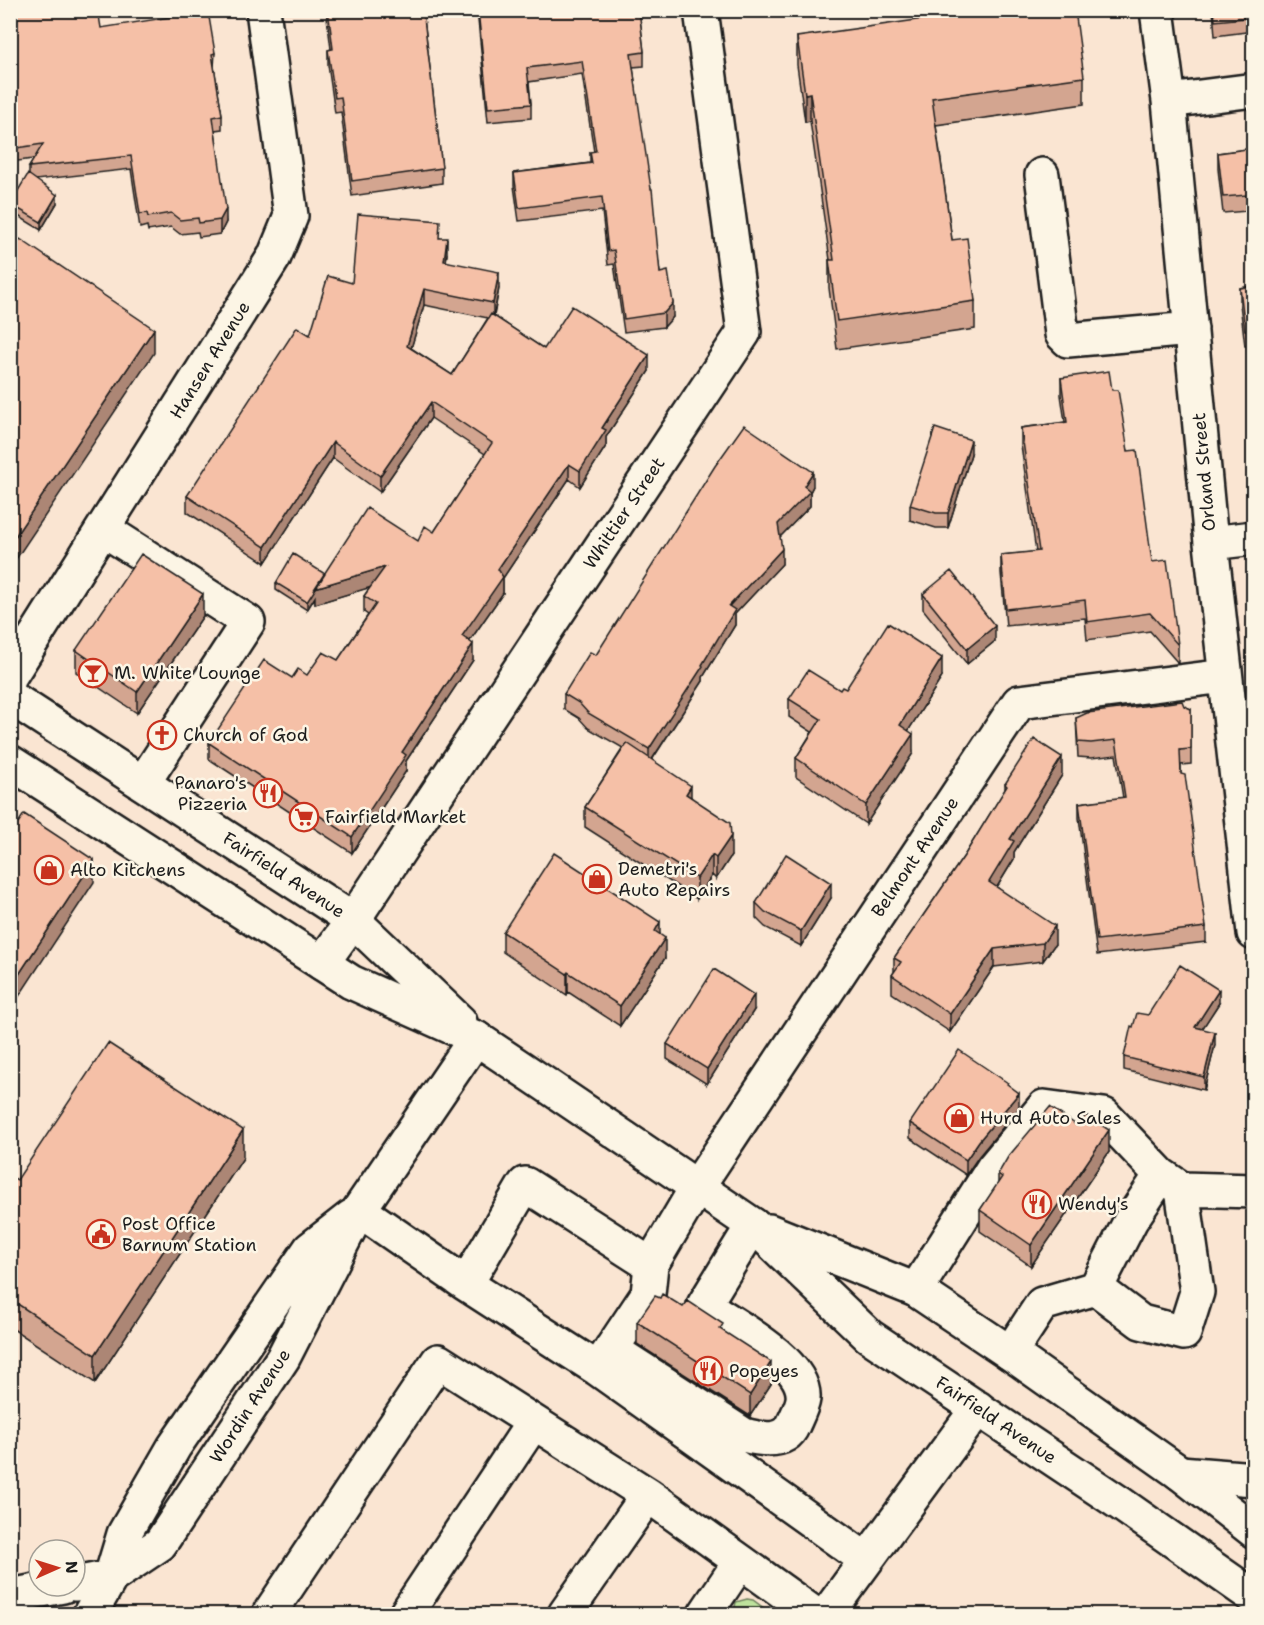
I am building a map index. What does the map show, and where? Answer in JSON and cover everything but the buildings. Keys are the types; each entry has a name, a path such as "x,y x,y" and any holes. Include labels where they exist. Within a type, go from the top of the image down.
{"street":[{"name":"Hansen Avenue","path":"10,676 274,257 291,216 263,10"},
{"name":"Whittier Street","path":"322,963 353,920 744,332 701,10"},
{"name":"Orland Street","path":"1157,10 1169,101 1211,543 1254,933"},
{"path":"1169,101 1254,90"},
{"path":"1042,175 1062,334 1068,340 1191,328"},
{"path":"103,529 248,622 143,783"},
{"path":"1211,543 1254,538"},
{"name":"Belmont Avenue","path":"651,1264 697,1186 1019,702 1225,676"},
{"name":"Fairfield Avenue","path":"10,697 353,920 477,1038 753,1225 869,1336 1121,1504 1254,1597"},
{"name":"Fairfield Avenue","path":"10,762 351,982 477,1038"},
{"name":"Wordin Avenue","path":"90,1614 111,1577 124,1534 174,1447 310,1249 359,1210 477,1038"},
{"path":"916,1290 993,1168 1044,1107 1104,1115 1171,1182 1197,1292 1184,1333 1141,1322 1096,1288"},
{"path":"1010,1353 1042,1304 1096,1288 1131,1220 1171,1182 1254,1191"},
{"path":"466,1284 525,1184 651,1264 648,1294 605,1359"},
{"path":"359,1210 466,1284 744,1435 764,1440 780,1437 791,1429 803,1399 798,1376 782,1357 704,1305 753,1225"},
{"name":"Fairfield Avenue","path":"753,1225 916,1290 1180,1473 1254,1532"},
{"path":"605,1359 865,1559"},
{"path":"269,1614 438,1361 648,1496 814,1614"},
{"path":"826,1614 978,1408"},
{"path":"406,1614 533,1423"},
{"path":"1180,1473 1254,1479"},
{"path":"565,1614 648,1496"},
{"path":"705,1614 740,1562"},
{"path":"87,1582 111,1577"},
{"path":"10,1596 27,1593"}],"green space":[{"path":"753,1600 765,1609 766,1614 746,1614 735,1607 736,1602"}],"place":[{"name":"M. White Lounge","path":"93,673"},
{"name":"Church of God","path":"162,735"},
{"name":"Panaro's Pizzeria","path":"268,793"},
{"name":"Fairfield Market","path":"304,817"},
{"name":"Alto Kitchens","path":"49,870"},
{"name":"Demetri's Auto Repairs","path":"597,879"},
{"name":"Hurd Auto Sales","path":"959,1118"},
{"name":"Wendy's","path":"1037,1204"},
{"name":"Post Office Barnum Station","path":"101,1234"},
{"name":"Popeyes","path":"708,1371"}]}
